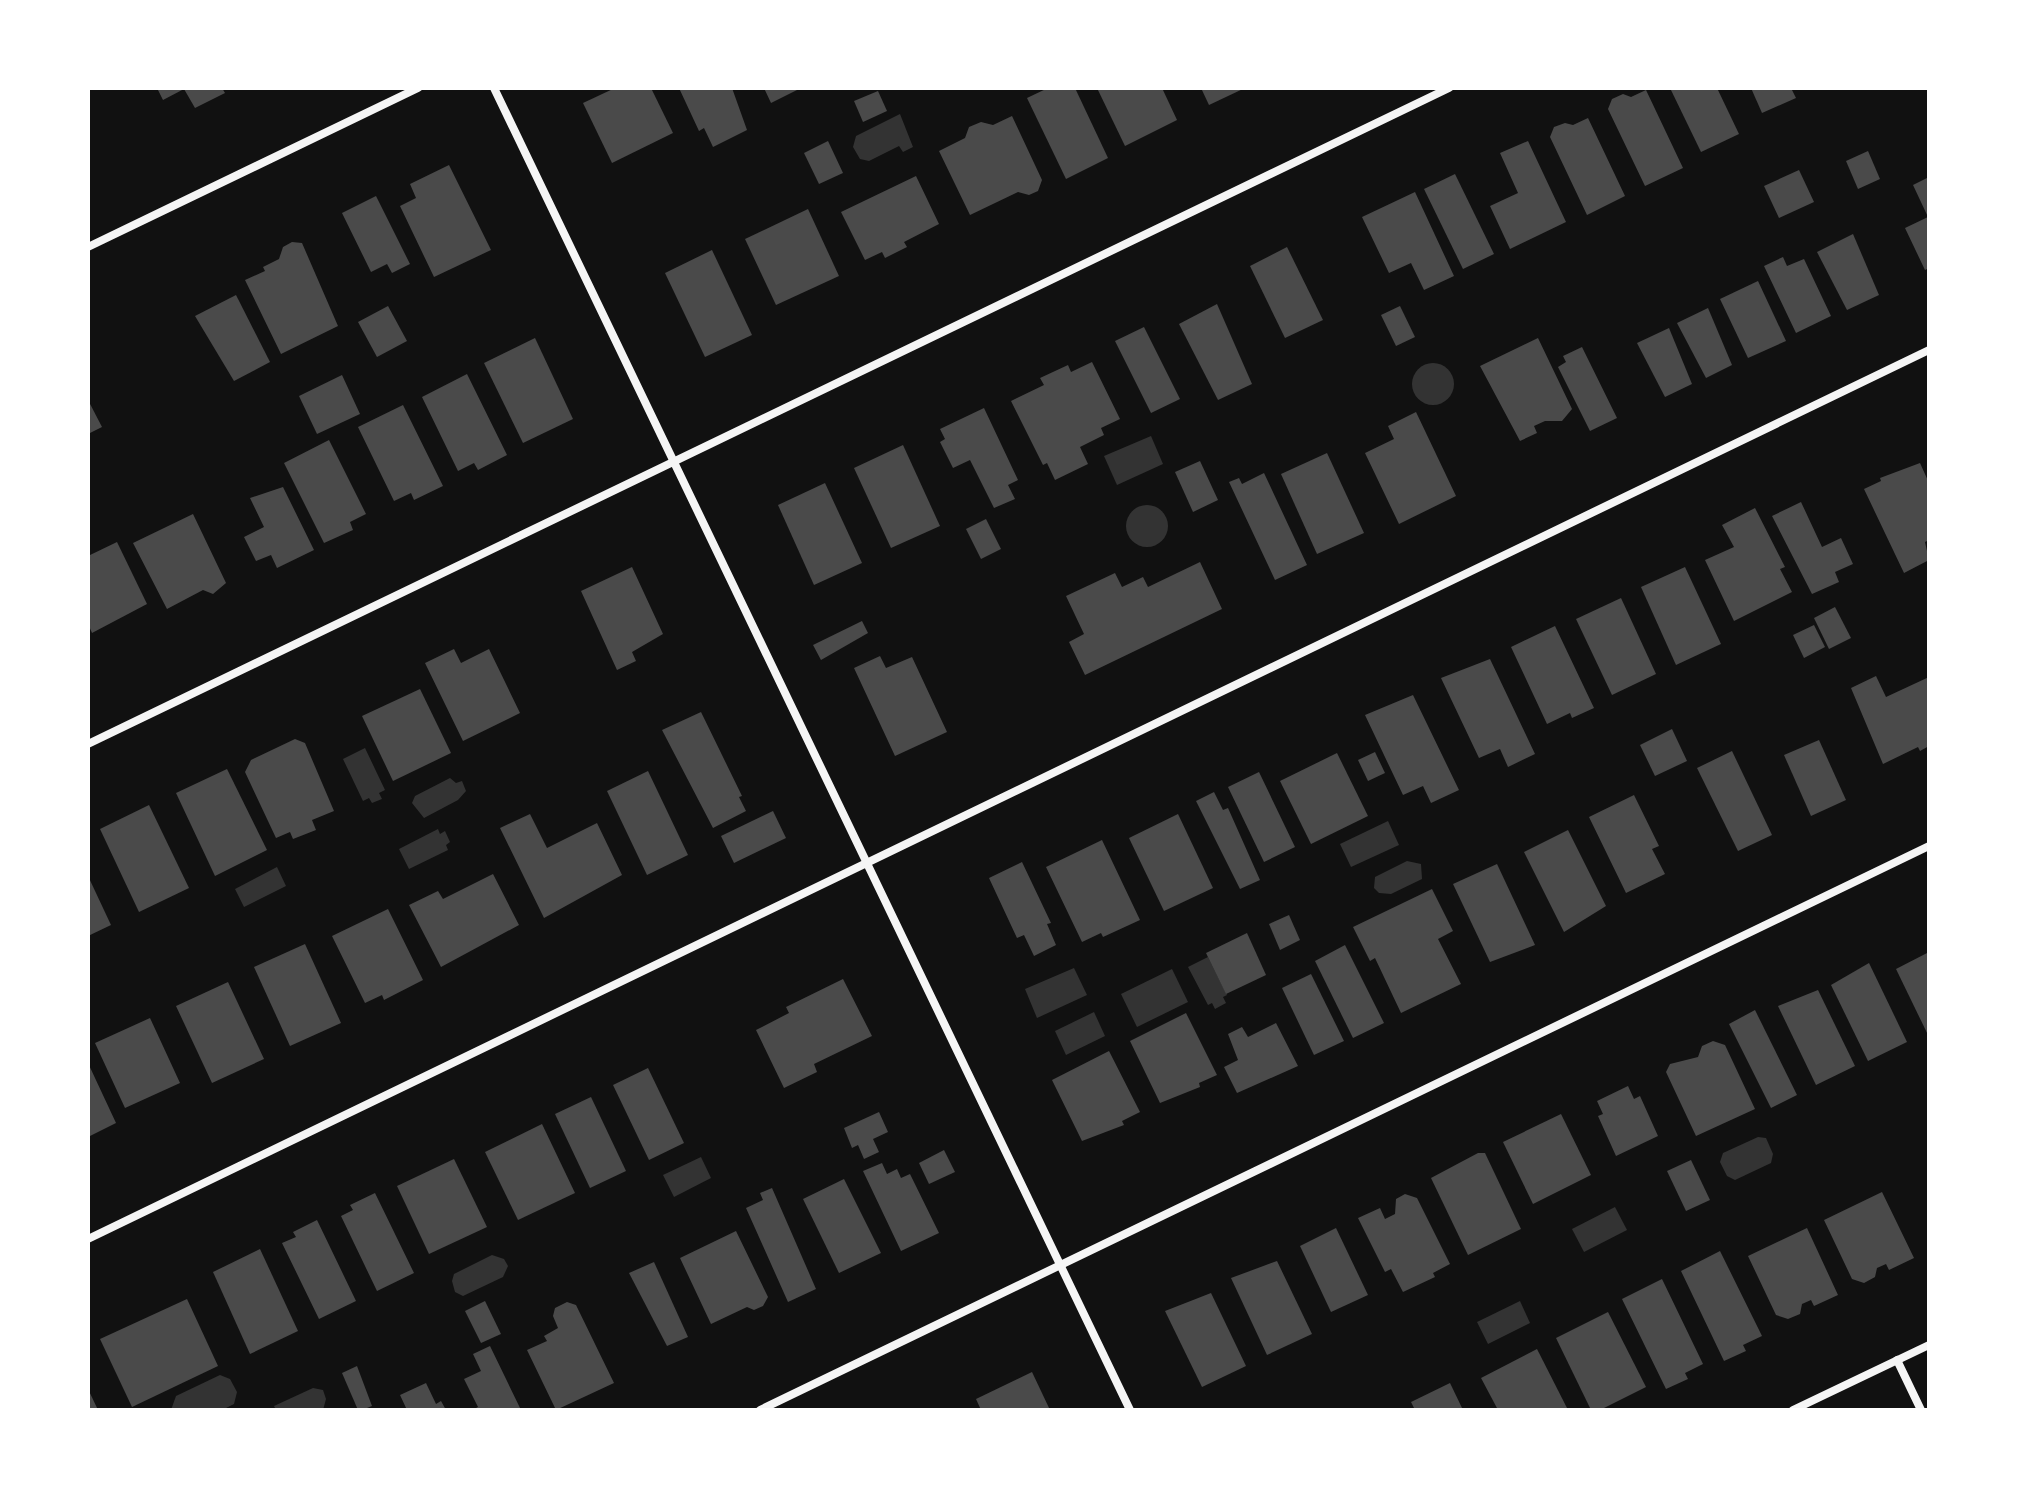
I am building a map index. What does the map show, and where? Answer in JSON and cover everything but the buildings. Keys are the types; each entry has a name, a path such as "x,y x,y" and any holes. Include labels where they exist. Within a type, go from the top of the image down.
{"street":[{"path":"88,247 418,88"},
{"path":"494,88 1130,1410"},
{"path":"88,744 1449,88"},
{"path":"88,1239 1929,350"},
{"path":"760,1410 1929,846"},
{"path":"1793,1410 1929,1345"},
{"path":"1897,1360 1921,1410"}],"shaded area":[{"path":"900,114 913,147 903,152 899,146 869,161 860,159 853,147 856,136"},
{"path":"1433,363 1448,369 1454,384 1448,399 1433,405 1418,399 1412,384 1418,369"},
{"path":"1151,436 1163,464 1117,485 1104,456"},
{"path":"1147,505 1162,511 1168,526 1162,541 1147,547 1132,541 1126,526 1132,511"},
{"path":"365,748 385,790 379,793 382,799 372,803 369,798 363,801 343,759"},
{"path":"450,778 456,783 462,781 466,791 458,800 424,818 412,803 415,796"},
{"path":"1388,821 1399,845 1351,867 1340,844"},
{"path":"438,829 440,834 445,831 450,842 446,845 448,850 409,869 399,849"},
{"path":"1407,861 1421,864 1422,879 1391,894 1379,893 1374,888 1375,877"},
{"path":"277,867 286,886 244,907 235,889"},
{"path":"1208,957 1227,995 1223,997 1226,1003 1215,1009 1212,1003 1208,1005 1188,967"},
{"path":"1074,968 1087,995 1037,1018 1025,989"},
{"path":"1172,969 1188,1002 1137,1027 1121,994"},
{"path":"1094,1012 1105,1036 1066,1055 1055,1031"},
{"path":"1758,1137 1766,1138 1773,1154 1771,1163 1735,1180 1727,1176 1720,1162 1723,1153"},
{"path":"701,1157 711,1178 674,1197 663,1175"},
{"path":"1615,1207 1627,1230 1584,1252 1572,1229"},
{"path":"492,1255 504,1259 508,1266 503,1277 463,1296 455,1292 454,1274"},
{"path":"1520,1301 1530,1323 1488,1344 1477,1322"},
{"path":"220,1375 230,1379 237,1392 234,1404 222,1410 171,1410 176,1396"},
{"path":"313,1388 323,1390 326,1399 323,1410 276,1410 274,1406"}]}
